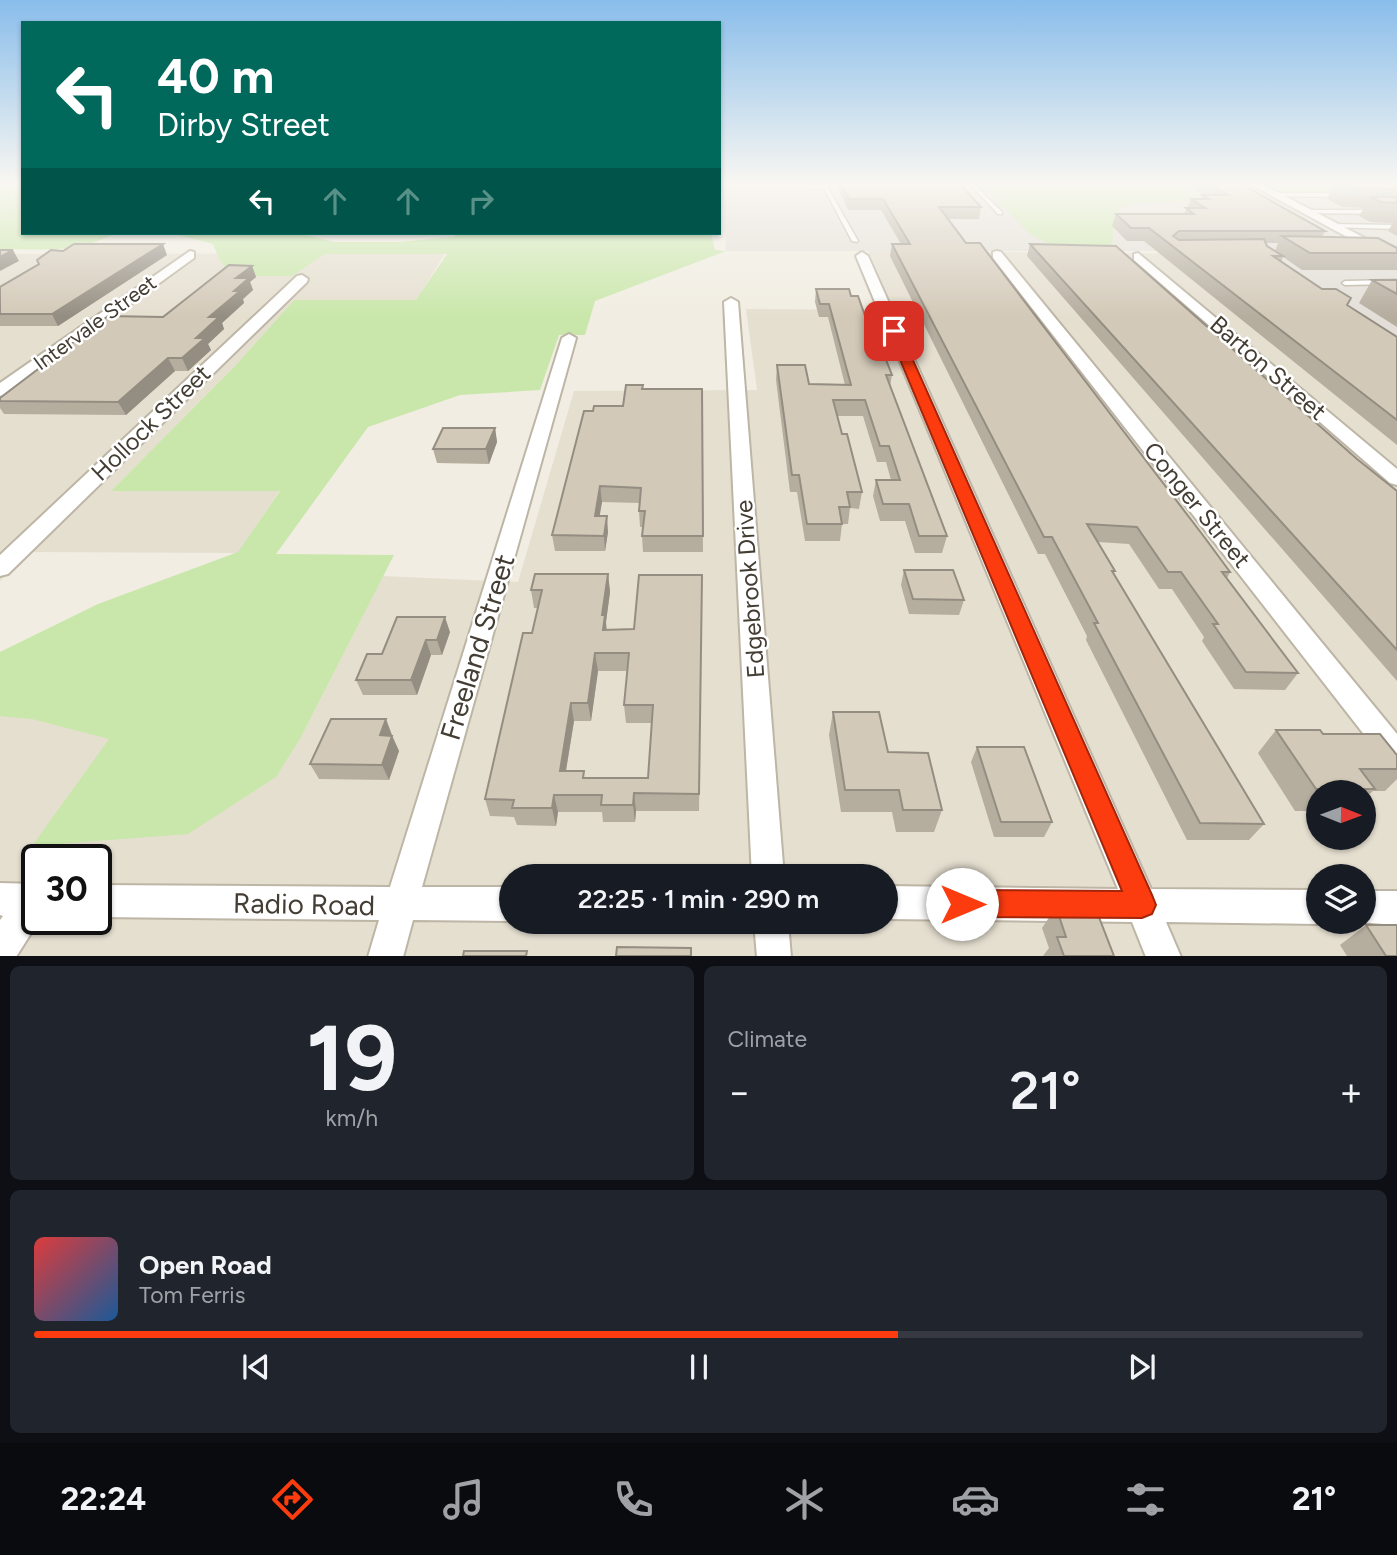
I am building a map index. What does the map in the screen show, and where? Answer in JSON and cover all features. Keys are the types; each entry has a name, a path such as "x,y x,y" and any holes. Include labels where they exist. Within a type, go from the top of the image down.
{"street":[{"path":"1336,228 1397,260"},
{"path":"858,249 1164,956"},
{"name":"Intervale Street","path":"0,391 190,255"},
{"name":"Conger Street","path":"997,255 1397,754"},
{"name":"Barton Street","path":"1138,257 1397,479"},
{"name":"Hollock Street","path":"0,568 302,279"},
{"name":"Edgebrook Drive","path":"731,302 767,864"},
{"name":"Freeland Street","path":"385,956 569,338"},
{"path":"0,899 21,900"},
{"name":"Radio Road","path":"112,901 499,904"},
{"path":"898,903 1306,907"},
{"path":"1376,908 1397,908"},
{"path":"0,950 21,920"},
{"path":"772,934 774,956"}],"lane":[{"path":"847,228 858,249"},
{"path":"1362,248 1376,248"},
{"path":"1345,282 1397,282"}],"shaded area":[{"path":"725,228 1397,228 1397,338 1263,251 726,251"},
{"path":"868,251 1256,254 1397,348 1397,956 0,956 0,701 301,737 383,576 518,582 574,391 757,390 746,309 894,310"},
{"path":"445,253 417,300 294,300 235,366 112,490 280,490 238,553 29,552 0,581 0,254"}],"green space":[{"path":"0,228 21,228 21,235 111,235 73,247 0,249"},
{"path":"1024,228 1114,228 1112,246 1051,245"},
{"path":"179,235 306,235 335,242 398,242 456,235 711,235 715,250 726,251 595,301 585,335 559,335 540,390 460,395 368,427 276,554 394,555 301,737 276,777 188,834 33,844 109,739 32,719 0,716 0,652 98,604 238,552 280,491 111,491 235,366 294,300 416,300 447,254 325,254 292,276 232,276 220,261 213,244"}],"building":[{"path":"900,228 954,228 966,243 980,243 1205,538 1230,572 1222,572 1298,673 1246,672 1213,624 1218,624 1181,572 1168,572 1137,527 1087,524 1115,571 1112,571 1264,824 1200,823 1094,623 1098,623 1052,537 1044,537 892,244 910,244"},
{"path":"1131,228 1319,228 1325,231 1179,231 1173,236 1179,240 1264,239 1267,246 1283,256 1273,256 1322,289 1336,289 1351,298 1347,305 1397,337 1397,420 1149,228"},
{"path":"1282,236 1378,238 1397,248 1397,253 1310,253"},
{"path":"74,244 163,244 52,314 0,314 0,287 39,264 37,260 51,250 63,251"},
{"path":"1030,244 1116,246 1357,459 1397,491 1397,650"},
{"path":"0,250 13,250 0,257"},
{"path":"229,265 252,266 236,278 249,278 234,291 240,291 209,317 219,317 196,338 205,338 182,358 168,358 118,402 0,401 0,398 108,316 163,317"},
{"path":"1372,280 1397,280 1397,294"},
{"path":"816,289 849,289 851,296 858,296 869,327 873,327 892,375 886,375 947,536 919,536 909,504 883,504 876,480 900,480 889,446 880,446 865,400 833,400 842,434 847,434 862,492 847,492 850,507 839,507 842,524 807,524 799,475 792,475 777,365 805,365 809,384 851,385 829,304 820,304"},
{"path":"626,385 643,385 642,389 702,389 703,536 642,536 645,511 639,511 641,488 600,486 595,516 607,516 604,536 552,535 584,411 593,411 594,406 623,406"},
{"path":"443,428 495,428 486,449 433,449"},
{"path":"904,570 953,570 964,600 913,599"},
{"path":"535,574 608,574 602,615 605,615 603,630 634,629 639,575 702,575 699,794 634,793 633,805 601,805 602,795 554,795 552,808 512,808 514,800 485,799 523,633 532,633 542,590 531,590","holes":["595,653 629,653 624,705 653,705 648,778 583,778 584,771 560,771 571,703 588,703"]},
{"path":"397,617 445,617 437,640 426,640 411,680 356,680 367,654 382,654"},
{"path":"833,712 879,712 888,752 928,753 942,810 903,810 899,790 845,790"},
{"path":"331,719 386,719 380,735 392,736 382,765 310,764"},
{"path":"1276,730 1320,730 1323,734 1380,734 1397,755 1397,769 1360,769 1368,780 1310,780"},
{"path":"977,747 1024,747 1052,822 1001,822"},
{"path":"1056,907 1095,907 1114,956 1064,956 1057,937 1066,937"},
{"path":"1376,925 1397,925 1397,956 1386,956 1372,934 1376,934"},
{"path":"617,947 691,948 691,956 616,956"},
{"path":"464,951 527,951 526,956 463,956"}],"route":[{"path":"894,331 1142,905 962,904"}]}
